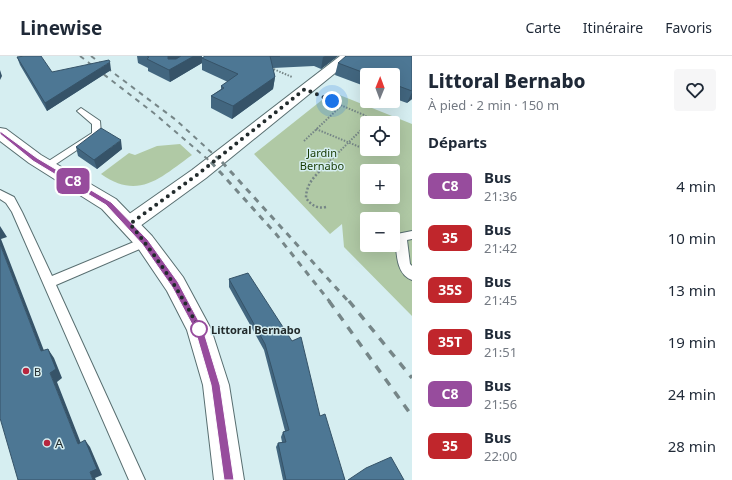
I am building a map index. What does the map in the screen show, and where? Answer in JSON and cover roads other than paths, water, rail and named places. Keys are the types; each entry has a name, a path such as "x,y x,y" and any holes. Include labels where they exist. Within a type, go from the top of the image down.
{"main road":[{"path":"137,233 198,174 349,56"},
{"path":"0,132 41,163 103,199 137,233 175,284 199,329 216,385 229,480"},
{"path":"0,149 41,163"}],"lane":[{"path":"41,163 96,134 97,123 81,111"},
{"path":"0,194 10,200 17,212 137,480"},
{"path":"49,283 137,233"},
{"path":"412,235 401,237 404,265 412,275"}],"railway":[{"path":"80,56 155,114 212,163"},
{"path":"91,56 176,120 222,163"},
{"path":"212,163 276,234 330,302"},
{"path":"222,163 349,302"},
{"path":"329,301 412,416"},
{"path":"349,301 412,378"}],"place":[{"name":"Littoral Bernabo","path":"199,329"},
{"name":"B","path":"26,371"},
{"name":"A","path":"47,443"}],"park label":[{"name":"Jardin Bernabo","path":"322,158"}]}
